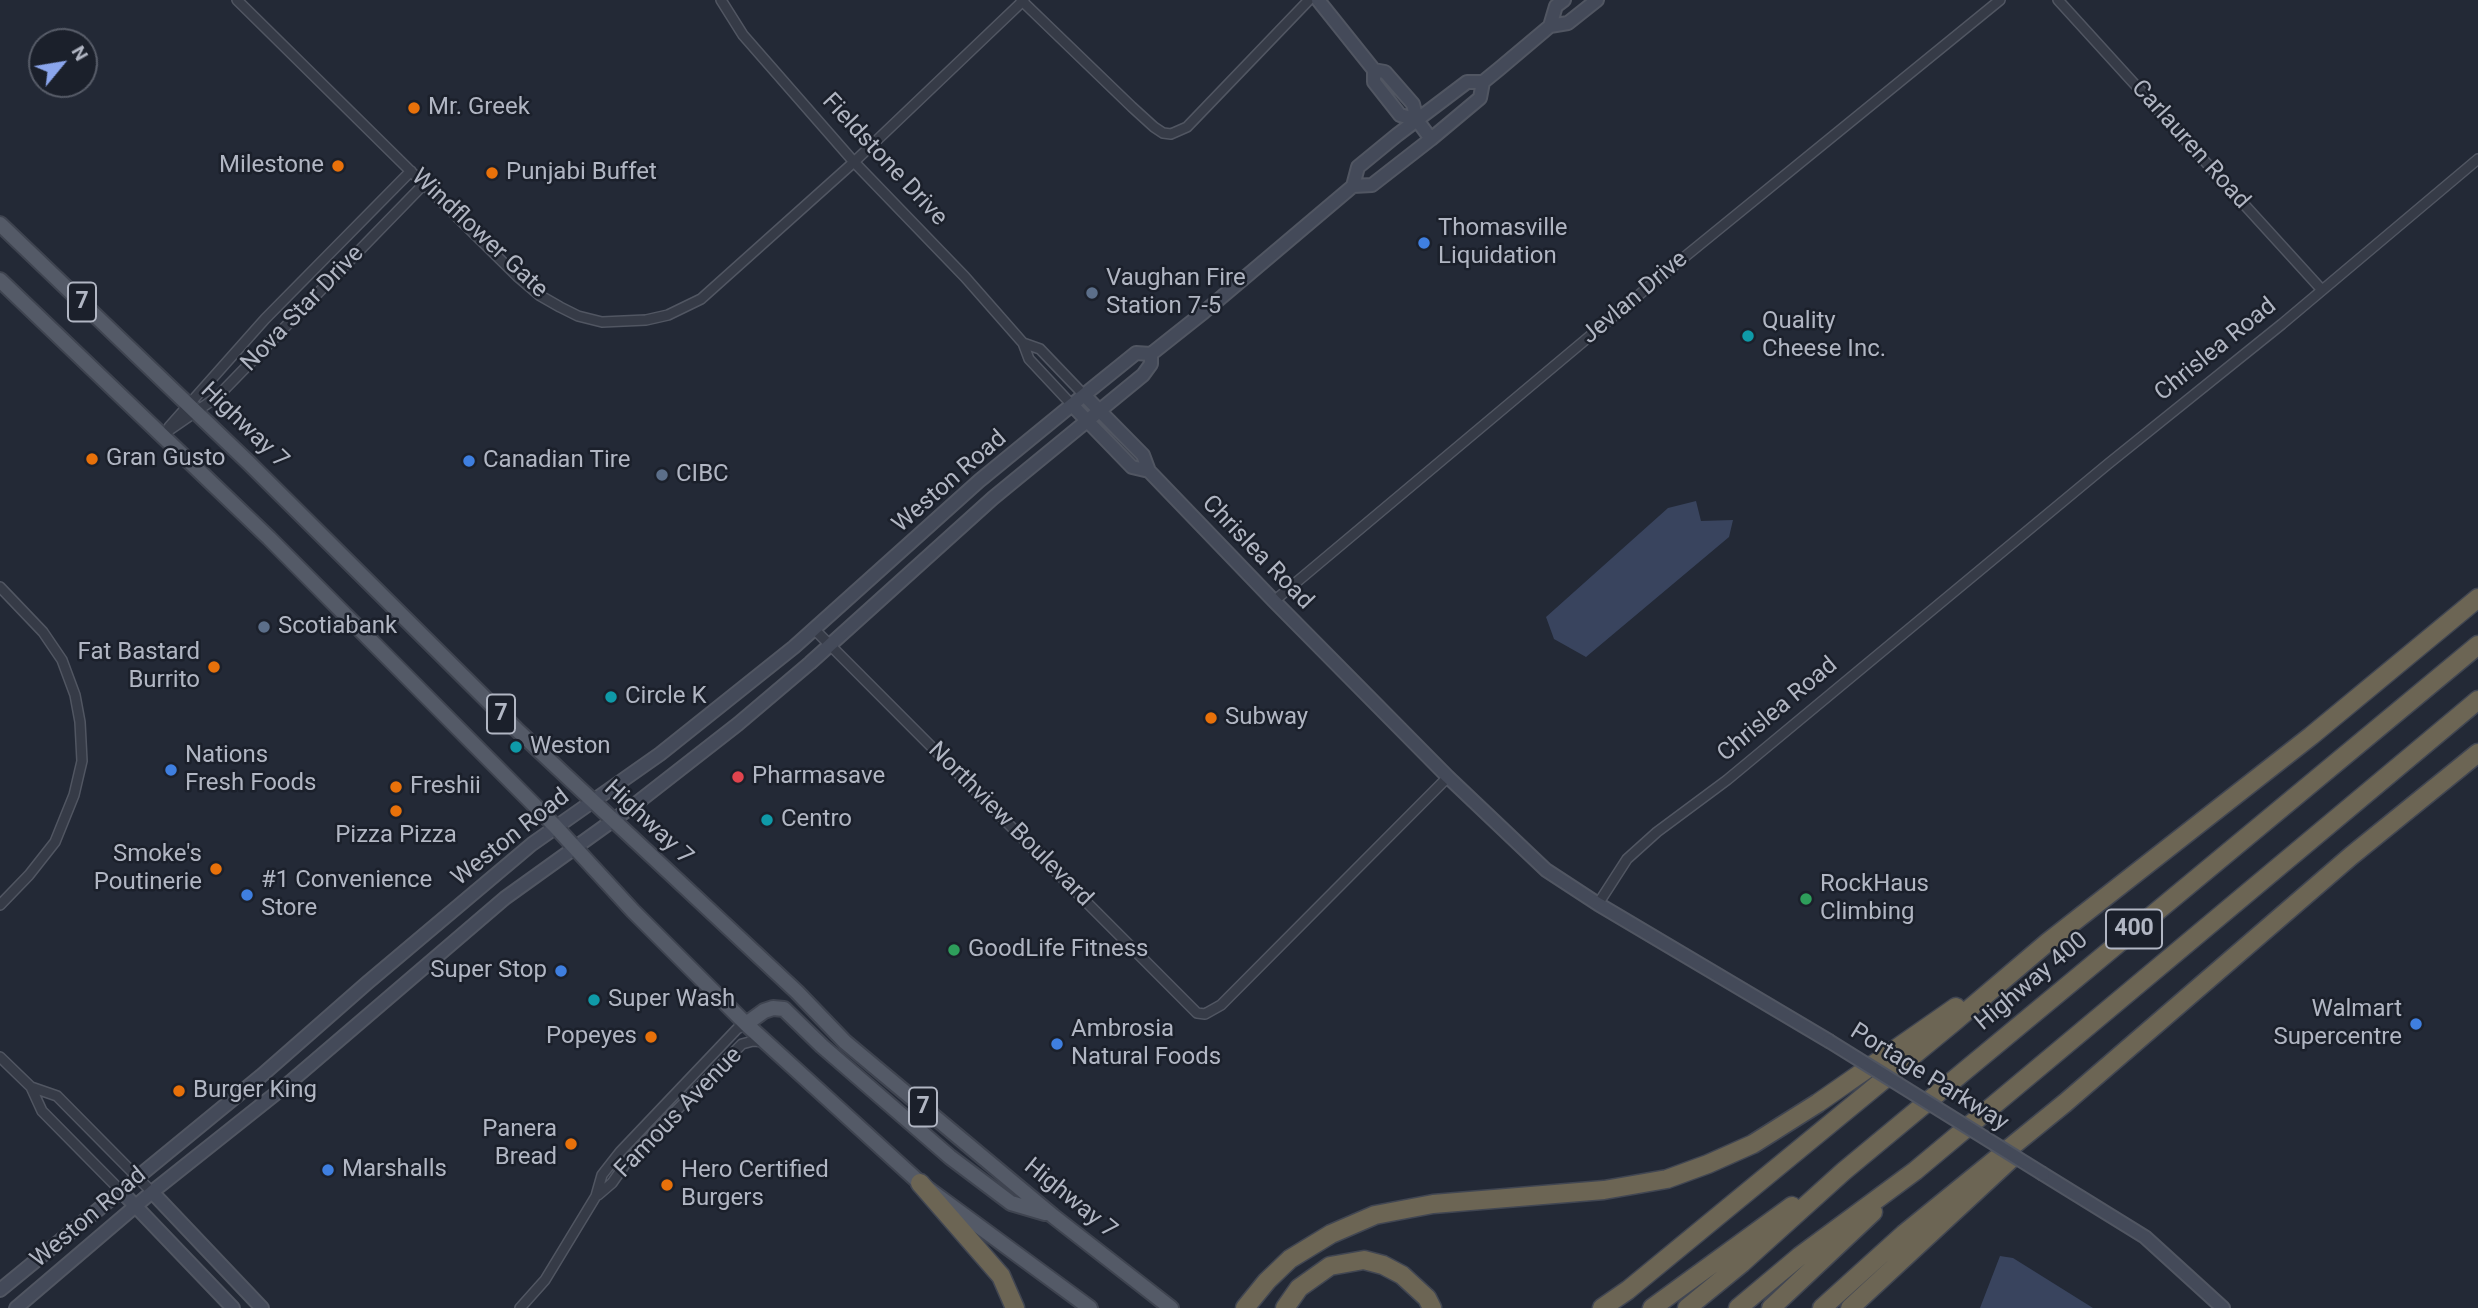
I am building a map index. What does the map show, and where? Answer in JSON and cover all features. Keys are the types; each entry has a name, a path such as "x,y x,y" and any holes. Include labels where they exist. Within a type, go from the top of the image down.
{"highway":[{"path":"1602,1308 1912,1057 2048,942 2311,736 2478,598"},
{"name":"Highway 400","path":"1687,1308 1750,1256 1844,1171 2478,645"},
{"name":"400","path":"1738,1308 1800,1256 1915,1171 2478,701"},
{"path":"1822,1308 1904,1234 2065,1103 2351,856 2478,753"},
{"path":"1245,1308 1290,1259 1331,1234 1375,1216 1433,1204 1616,1188 1667,1179 1753,1144 1829,1096 2048,942"},
{"path":"1850,1308 1993,1178 2065,1103"},
{"path":"1652,1308 1754,1232 1844,1171"},
{"path":"1771,1308 1915,1171"},
{"path":"920,1183 1001,1276 1016,1308"},
{"path":"1285,1308 1299,1288 1330,1266 1364,1260 1383,1265 1402,1275 1427,1298 1432,1308"}],"main road":[{"path":"1318,0 1374,70 1385,72 1413,104 1417,120 1431,139"},
{"name":"Weston Road","path":"1550,26 1556,6 1564,0"},
{"name":"Weston Road","path":"1353,186 1372,185 1480,98 1483,82 1550,26 1569,23 1597,0"},
{"name":"Weston Road","path":"16,1308 152,1192 289,1083 505,898 613,821 738,724 993,498 1143,375 1150,364 1152,354 1353,186 1358,167 1467,82 1483,82"},
{"name":"Highway 7","path":"0,224 192,408 516,729 797,992 845,1042 1053,1216 1171,1308"},
{"name":"7","path":"0,280 269,538 555,826 634,911 746,1024 920,1183 1090,1308"},
{"name":"Weston Road","path":"0,1290 261,1076 555,826 660,754 814,629 979,481 1084,395 1136,353 1152,354"},
{"name":"Fieldstone Drive","path":"1084,395 1101,411"},
{"name":"Fieldstone Drive","path":"1072,405 1088,422"},
{"name":"Chrislea Road","path":"1101,411 1143,455 1149,471 1448,777 1546,870 1598,904"},
{"name":"Chrislea Road","path":"1088,422 1132,467 1149,471"},
{"name":"Portage Parkway","path":"1598,904 1829,1041 2145,1237 2223,1308"},
{"path":"746,1024 764,1011 784,1009 822,1046 950,1157 1011,1203 1053,1216"},
{"path":"121,1191 233,1308"},
{"path":"152,1192 262,1308"}],"street":[{"name":"Windflower Gate","path":"237,0 495,255 539,295 578,316 602,322 668,315 701,299 854,162 1023,1"},
{"name":"Fieldstone Drive","path":"720,0 743,35 854,162 948,259 1023,343 1029,359 1072,405"},
{"path":"1023,1 1154,127 1163,133 1171,134 1187,127 1309,0"},
{"name":"Jevlan Drive","path":"1274,601 1652,283 2000,0"},
{"name":"Carlauren Road","path":"2058,0 2322,290"},
{"name":"Chrislea Road","path":"1598,904 1627,859 1657,832 1727,780 2478,159"},
{"name":"Nova Star Drive","path":"162,435 192,408 265,319 411,171"},
{"name":"Nova Star Drive","path":"192,408 217,397 424,184"},
{"name":"Fieldstone Drive","path":"1023,343 1040,349 1084,395"},
{"path":"0,587 43,632 62,660 78,711 82,761 75,794 55,842 29,875 0,905"},
{"name":"Northview Boulevard","path":"814,629 1197,1013 1213,1011 1221,1005 1448,777"},
{"name":"Famous Avenue","path":"520,1308 545,1280 596,1196 602,1175 620,1152 737,1029 746,1024"},
{"name":"Famous Avenue","path":"596,1196 612,1184 626,1163 742,1044 766,1042"},
{"path":"0,1057 31,1087 42,1111 121,1191"},
{"path":"31,1087 57,1097 152,1192"}],"water":[{"path":"1696,501 1701,521 1733,520 1729,537 1586,657 1554,639 1546,617 1668,508"},
{"path":"2000,1256 2013,1258 2093,1308 1980,1308"}],"place":[{"name":"Mr. Greek","path":"414,108"},
{"name":"Milestone","path":"338,166"},
{"name":"Punjabi Buffet","path":"492,173"},
{"name":"Thomasville Liquidation","path":"1424,243"},
{"name":"Vaughan Fire Station 7-5","path":"1092,293"},
{"name":"Quality Cheese Inc.","path":"1748,336"},
{"name":"Gran Gusto","path":"92,459"},
{"name":"Canadian Tire","path":"469,461"},
{"name":"CIBC","path":"662,475"},
{"name":"Scotiabank","path":"264,627"},
{"name":"Fat Bastard Burrito","path":"214,667"},
{"name":"Circle K","path":"611,697"},
{"name":"Subway","path":"1211,718"},
{"name":"Weston","path":"516,747"},
{"name":"Nations Fresh Foods","path":"171,770"},
{"name":"Pharmasave","path":"738,777"},
{"name":"Freshii","path":"396,787"},
{"name":"Pizza Pizza","path":"396,811"},
{"name":"Centro","path":"767,820"},
{"name":"Smoke's Poutinerie","path":"216,869"},
{"name":"#1 Convenience Store","path":"247,895"},
{"name":"RockHaus Climbing","path":"1806,899"},
{"name":"GoodLife Fitness","path":"954,950"},
{"name":"Super Stop","path":"561,971"},
{"name":"Super Wash","path":"594,1000"},
{"name":"Walmart Supercentre","path":"2416,1024"},
{"name":"Popeyes","path":"651,1037"},
{"name":"Ambrosia Natural Foods","path":"1057,1044"},
{"name":"Burger King","path":"179,1091"},
{"name":"Panera Bread","path":"571,1144"},
{"name":"Marshalls","path":"328,1170"},
{"name":"Hero Certified Burgers","path":"667,1185"}]}
